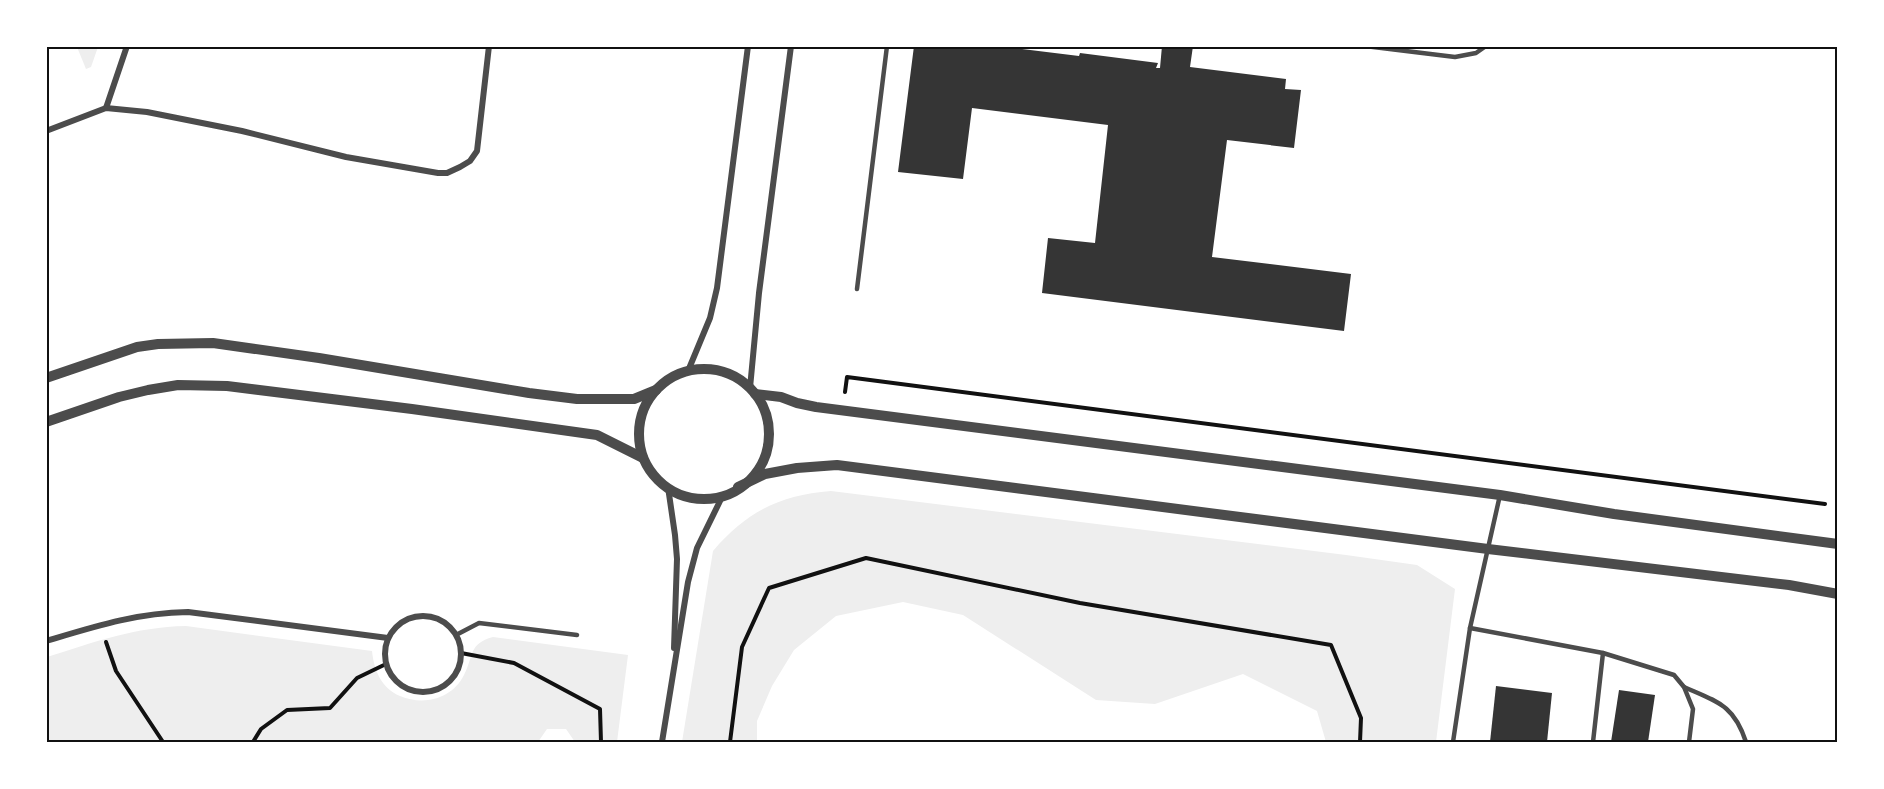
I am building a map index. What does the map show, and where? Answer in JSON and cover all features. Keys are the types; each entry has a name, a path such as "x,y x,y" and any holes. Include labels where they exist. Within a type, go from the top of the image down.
{"street":[{"path":"106,108 127,46"},
{"path":"46,131 106,108 147,112 242,131 346,157 447,173 470,161 477,151 489,46"},
{"path":"688,371 710,318 717,288 748,46"},
{"path":"752,391 759,292 791,46"},
{"path":"46,378 137,347 158,344 213,343 577,399 634,399 656,390"},
{"path":"704,369 720,371 736,378 752,391 768,423 769,438 766,453 750,479 722,497 693,498 668,487 654,474 644,458 639,428 645,407 656,390 670,378 688,371 704,369"},
{"path":"46,422 119,397 148,390 178,385 226,386 597,435 644,458"},
{"path":"752,391 781,397 797,404 843,411 1500,495 1614,514 1838,544"},
{"path":"738,487 765,474 797,468 837,465 1488,549 1778,583 1838,594"},
{"path":"668,487 677,559 673,673"},
{"path":"662,742 693,559 701,537 722,497"},
{"path":"46,641 132,616 160,612 188,612 388,638"},
{"path":"419,616 432,617 446,623 456,635 461,652 460,663 454,677 443,687 427,693 411,691 396,682 386,664 385,652 388,638 395,627 419,616"}],"lane":[{"path":"857,289 887,46"},
{"path":"1365,46 1455,57 1476,53 1486,46"},
{"path":"1424,53 1425,46"},
{"path":"1453,742 1470,628 1500,495"},
{"path":"456,635 479,623 577,635"},
{"path":"1470,628 1603,653 1674,675 1684,687 1693,709 1689,742"},
{"path":"1593,742 1603,653"},
{"path":"1684,687 1723,704 1740,726 1746,742"}],"path":[{"path":"843,411 847,377 1825,504"},
{"path":"730,742 742,647 769,588 866,558 1080,603 1331,645 1361,718 1360,742"},
{"path":"99,625 116,670 163,742"},
{"path":"461,652 514,663 600,709 601,742"},
{"path":"253,742 261,729 287,710 330,708 357,678 386,664"}],"shaded area":[{"path":"77,47 98,47 91,67 86,69"},
{"path":"831,491 1417,565 1455,589 1436,742 1326,742 1317,711 1243,674 1155,704 1096,700 963,615 903,602 836,616 794,650 772,686 757,721 757,742 682,742 713,551 738,526 765,508 780,501"},
{"path":"186,626 372,651 383,683 393,693 418,700 436,698 452,690 464,675 475,647 493,637 628,655 617,742 575,742 566,729 547,729 538,742 47,742 47,657 132,632"}],"building":[{"path":"914,46 998,46 1079,56 1080,53 1158,63 1156,68 1160,68 1162,46 1193,46 1190,67 1286,79 1285,89 1301,90 1294,148 1227,140 1212,257 1351,274 1344,331 1042,293 1048,238 1095,243 1108,125 972,108 963,179 898,172"},
{"path":"1496,686 1552,693 1547,742 1490,742"},
{"path":"1619,690 1655,695 1648,742 1611,742"}]}
